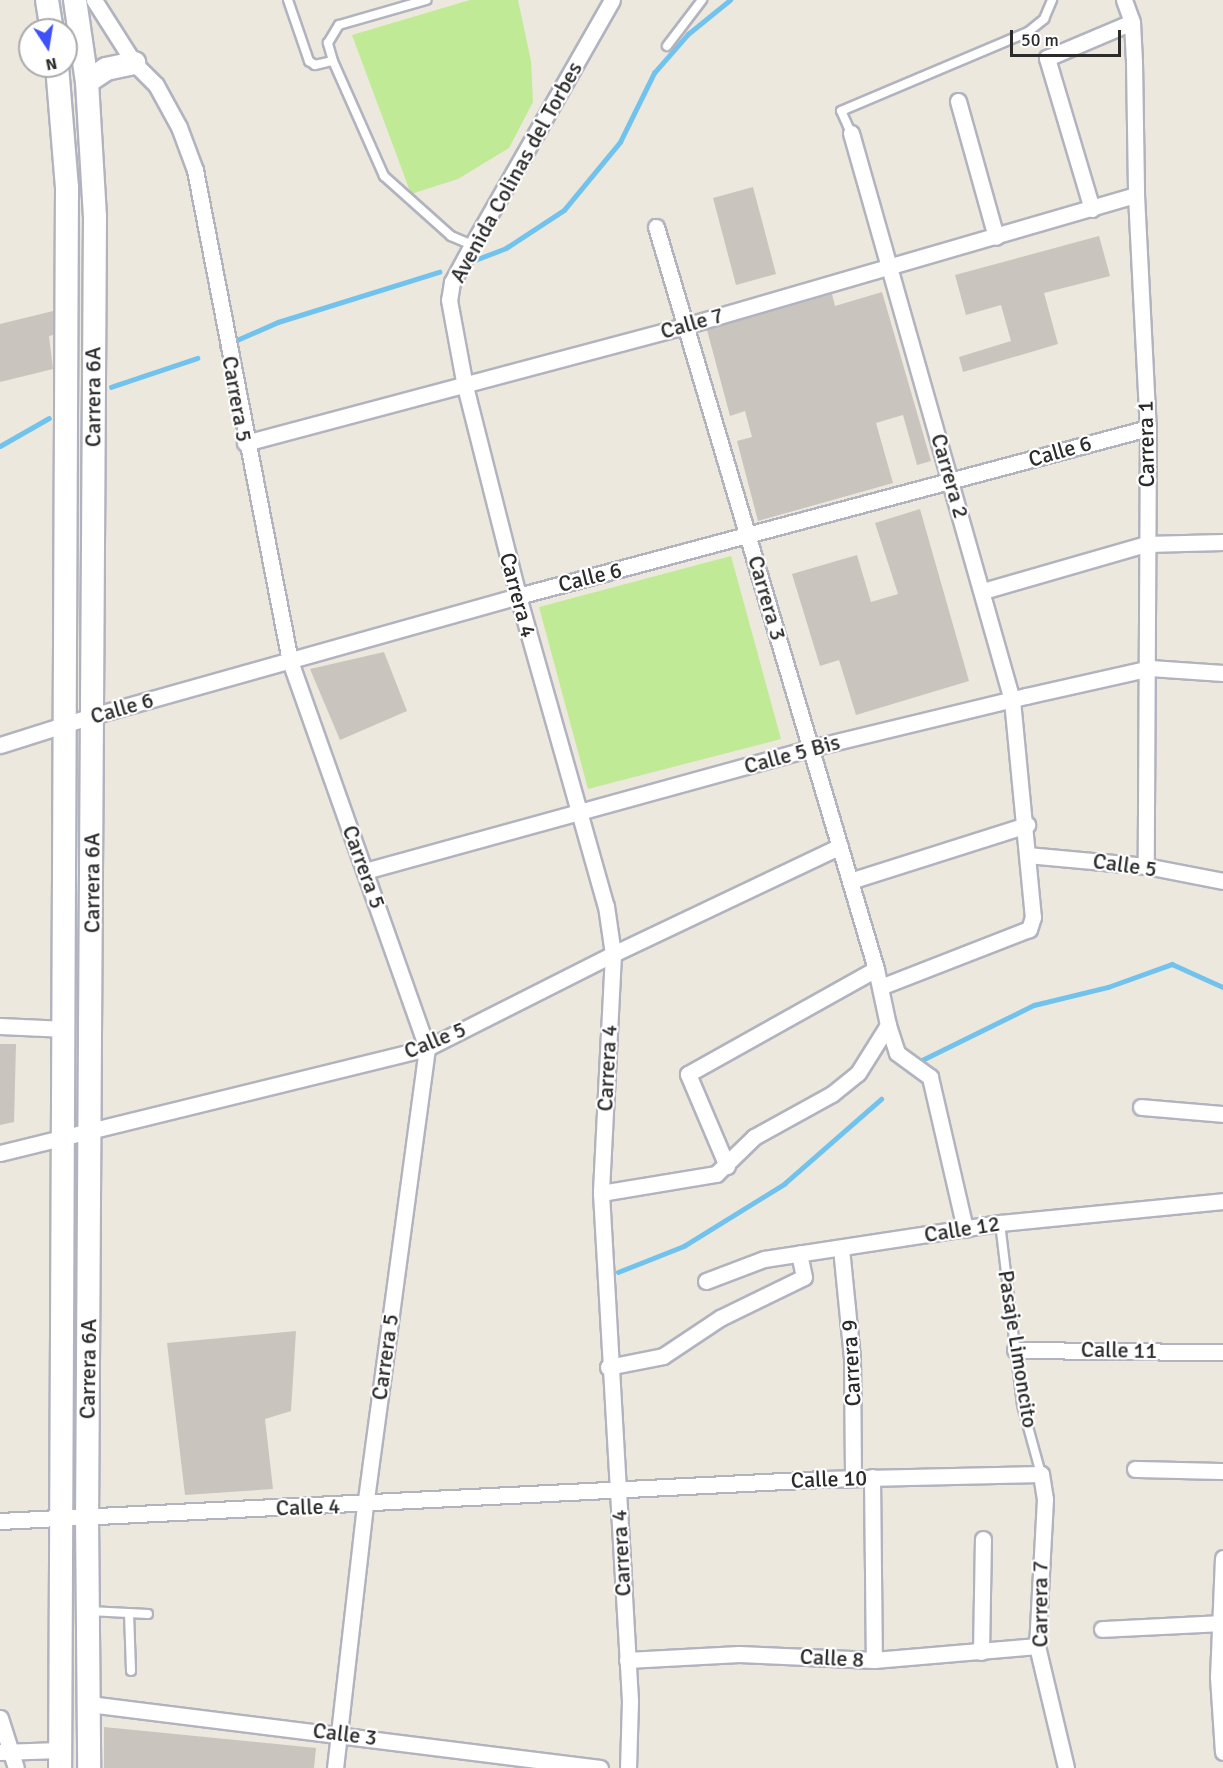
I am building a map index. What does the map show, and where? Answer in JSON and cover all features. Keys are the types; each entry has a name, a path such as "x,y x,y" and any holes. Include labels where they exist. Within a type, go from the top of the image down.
{"street":[{"path":"47,0 50,18"},
{"name":"Carrera 6A","path":"75,0 87,82 94,217 92,1130 87,1515 89,1768"},
{"name":"Carrera 5","path":"94,0 134,63 160,93 179,127 195,170 245,443 290,661 427,1048 365,1505 335,1768"},
{"name":"Avenida Colinas del Torbes","path":"465,386 449,300 452,282 612,0"},
{"name":"Carrera 1","path":"1124,0 1132,22 1136,195 1148,428 1146,543 1150,668 1146,866"},
{"path":"1092,209 1047,58 1132,22"},
{"path":"87,82 106,69 134,63"},
{"name":"Carrera 6A","path":"58,78 67,187 64,727 66,1029 59,1518 60,1759"},
{"path":"958,101 996,237"},
{"name":"Carrera 2","path":"850,133 952,482 1012,700 1027,825 1027,855 1033,917 1029,929 880,987"},
{"name":"Calle 7","path":"245,443 688,325 1136,195"},
{"name":"Carrera 3","path":"656,227 688,325 876,969 888,1025 897,1053 930,1077 965,1229"},
{"name":"Carrera 4","path":"465,386 518,596 606,906 613,954 601,1193 608,1367 627,1660 628,1768"},
{"name":"Calle 6","path":"0,745 64,727 92,716 518,596 1148,428"},
{"path":"982,591 1146,543 1223,542"},
{"name":"Calle 5 Bis","path":"365,871 811,748 1150,668 1223,674"},
{"path":"850,881 1027,825"},
{"name":"Calle 5","path":"0,1153 427,1048 613,954 840,846"},
{"name":"Calle 5","path":"1027,855 1146,866 1223,881"},
{"path":"727,1166 688,1074 876,969"},
{"path":"601,1193 716,1174 727,1166 754,1137 832,1094 858,1073 888,1025"},
{"path":"0,1026 66,1029"},
{"path":"1141,1107 1223,1114"},
{"name":"Calle 12","path":"706,1281 764,1259 1000,1223 1223,1201"},
{"name":"Carrera 9","path":"841,1248 852,1359 853,1478"},
{"path":"608,1367 663,1356 720,1318 804,1277 799,1254"},
{"name":"Calle 11","path":"1015,1350 1223,1352"},
{"path":"1135,1469 1223,1472"},
{"name":"Calle 10","path":"617,1490 872,1477 1041,1474"},
{"name":"Carrera 7","path":"1041,1474 1045,1499 1037,1646 1066,1768"},
{"path":"872,1477 874,1660"},
{"name":"Calle 4","path":"0,1521 87,1515 365,1505 617,1490"},
{"path":"981,1652 983,1539"},
{"path":"1223,1558 1218,1677 1223,1752"},
{"path":"1102,1629 1220,1623"},
{"name":"Calle 8","path":"627,1660 739,1654 874,1660 1037,1646"},
{"name":"Calle 3","path":"89,1704 338,1733 600,1768"},
{"path":"0,1718 7,1751 16,1768"},
{"path":"7,1751 60,1759"}],"lane":[{"path":"288,0 309,61 315,65 333,61"},
{"path":"426,0 339,26 328,43 333,61 384,176 451,236 472,245"},
{"path":"667,46 702,0"},
{"path":"850,133 841,111 1028,32 1044,19 1052,0"},
{"name":"Pasaje Limoncito","path":"1000,1223 1023,1405 1041,1474"},
{"path":"88,1611 148,1614"},
{"path":"129,1613 131,1671"}],"green space":[{"path":"470,0 518,0 531,61 533,102 509,148 458,179 411,194 352,35"},
{"path":"731,556 781,739 588,789 539,607"}],"building":[{"path":"753,187 776,274 736,285 713,198"},
{"path":"1099,236 1110,276 1044,293 1058,344 963,372 959,357 1011,341 1001,305 966,315 955,275"},
{"path":"882,292 931,461 917,465 903,415 876,423 893,483 758,521 737,441 752,437 745,411 730,416 707,330 832,294 835,306"},
{"path":"53,311 53,335 49,336 53,369 0,382 0,324"},
{"path":"920,509 969,681 856,715 839,660 820,666 792,574 857,555 871,602 898,594 875,523"},
{"path":"384,652 407,711 340,740 310,669"},
{"path":"0,1044 16,1044 14,1122 0,1125"},
{"path":"296,1331 291,1411 265,1419 273,1489 185,1495 167,1343"},
{"path":"104,1727 316,1748 314,1768 104,1768"}],"waterway":[{"path":"475,260 506,248 564,210 620,142 654,73 688,34 730,0"},
{"path":"221,347 278,322 439,272"},
{"path":"111,387 197,358"},
{"path":"0,446 49,418"},
{"path":"918,1062 1034,1005 1108,987 1172,964 1223,987"},
{"path":"618,1272 684,1246 784,1184 881,1099"}]}
